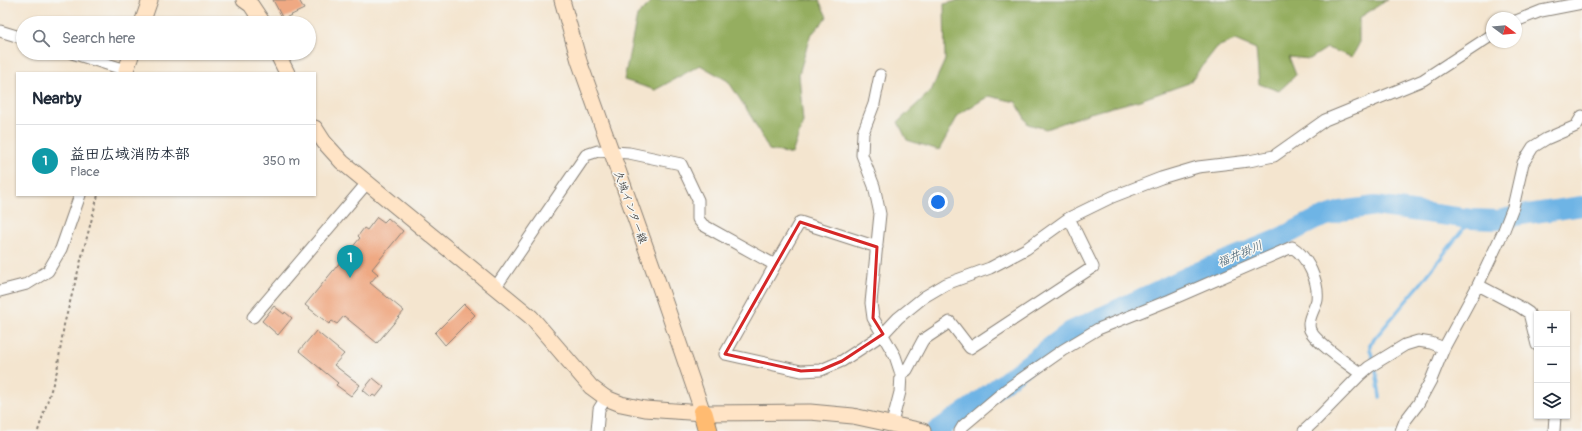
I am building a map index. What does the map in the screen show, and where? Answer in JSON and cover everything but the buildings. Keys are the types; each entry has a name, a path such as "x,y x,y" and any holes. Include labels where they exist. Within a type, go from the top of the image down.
{"street":[{"path":"144,16 150,0"},
{"name":"久城インター線","path":"562,0 579,61 705,422"},
{"path":"249,2 258,16"},
{"path":"1522,19 1542,11 1582,3"},
{"path":"0,31 16,36"},
{"path":"876,247 800,222 725,354 801,371 821,370 842,361 883,334 898,318 924,297 946,284 990,268 1026,249 1069,218 1112,197 1161,178 1198,167 1249,161 1274,156 1325,120 1423,80 1486,39"},
{"path":"93,60 125,71 129,60"},
{"path":"280,60 286,72"},
{"path":"880,75 874,104 863,133 862,155 874,186 880,214 871,303 873,318 895,356 901,374 900,392 892,423"},
{"path":"1401,431 1405,421 1418,404 1431,380 1444,348 1478,285 1504,230 1513,207 1523,163 1533,147 1546,139 1576,126 1582,116"},
{"path":"316,130 324,142 342,162 367,184 531,317 586,381 606,398 621,404 705,422 810,412 853,416 892,423 923,431"},
{"path":"495,288 586,155 598,151 629,153 681,164 698,200 698,219 703,225 775,265"},
{"path":"253,316 367,184"},
{"path":"0,291 27,284 48,271 61,249 80,196"},
{"path":"901,374 907,370 923,340 950,322 970,348 1093,266 1069,218"},
{"path":"960,431 963,426 1007,389 1063,350 1098,329 1170,300 1292,247 1298,251 1308,264 1316,286 1317,301 1310,320 1309,329 1317,339 1361,374"},
{"path":"1478,285 1520,307 1529,314 1534,333"},
{"path":"1304,431 1369,367 1405,345 1418,341 1431,343 1444,348"},
{"path":"596,431 599,409 606,398"},
{"path":"1554,431 1555,419"}],"path":[{"path":"38,431 57,371 64,324 98,196"}],"highlighted area":[{"path":"800,222 877,247 873,318 883,334 842,361 821,370 801,371 725,354"}],"green space":[{"path":"653,0 819,0 827,17 810,36 799,74 803,122 792,154 769,150 751,116 728,81 700,65 655,90 624,80 637,16"},
{"path":"961,0 1387,0 1359,18 1359,44 1352,57 1327,48 1310,59 1289,57 1296,75 1279,91 1259,84 1256,49 1235,40 1217,47 1189,83 1140,100 1090,113 1046,129 1028,124 1016,102 989,96 959,114 939,150 907,140 898,122 931,91 945,60 944,4"}],"waterway":[{"name":"福井掛川","path":"936,431 973,406 1071,331 1195,273 1278,239 1315,220 1341,211 1375,206 1471,219 1498,220 1582,206"},
{"path":"1380,397 1370,344 1422,282 1471,219"}],"place":[{"name":"益田広域消防本部","path":"350,278"}]}
